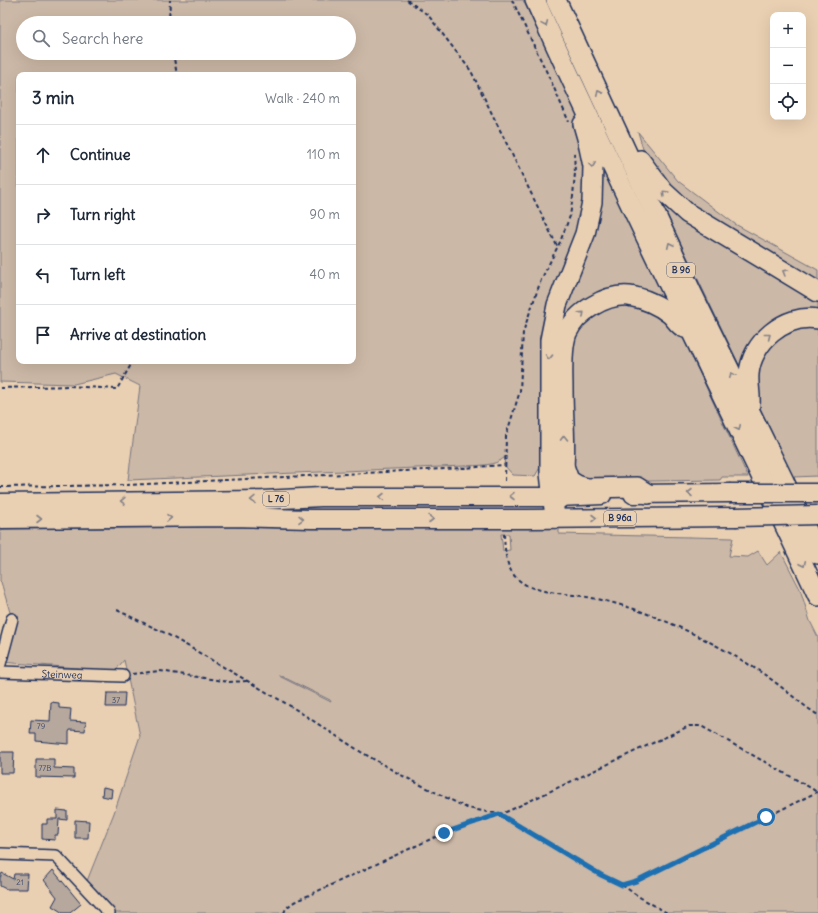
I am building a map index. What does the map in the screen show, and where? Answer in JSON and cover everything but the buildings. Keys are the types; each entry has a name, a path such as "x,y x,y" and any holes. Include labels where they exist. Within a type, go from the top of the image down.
{"highway":[{"name":"B 96","path":"535,0 690,330 818,596"},
{"name":"B 96","path":"556,0 692,293 818,554"},
{"path":"555,518 555,496 550,465 550,340 557,305 586,234 592,202 593,184 593,166 588,138 556,47"},
{"path":"615,128 629,140 640,161 663,191 687,213 818,292"},
{"path":"555,496 564,466 562,357 567,333 578,317 591,306 609,298 628,296 647,301 661,308 671,315 681,327 690,330"},
{"path":"749,410 751,397 749,374 752,358 763,339 788,324 799,320 818,320"},
{"path":"564,466 569,480 577,485 586,488 637,487 648,494"}],"main road":[{"path":"555,496 818,493"},
{"name":"L 76","path":"0,503 263,500 322,497 555,496"},
{"name":"B 96a","path":"555,518 818,515"},
{"name":"L 76","path":"0,519 234,517 311,520 555,518"}],"street":[{"path":"0,665 12,620"},
{"name":"Steinweg","path":"0,665 123,676"},
{"path":"0,854 56,856 109,913"}],"path":[{"path":"169,16 170,0"},
{"path":"407,0 428,15 471,71 557,246"},
{"path":"512,0 550,80 570,127"},
{"path":"174,60 176,72"},
{"path":"505,481 504,465 506,436 520,391 523,332 541,280 570,216 574,196 574,145"},
{"path":"0,388 70,386 117,389 131,364"},
{"path":"0,487 127,485 504,465"},
{"path":"504,534 505,554 508,564 513,574 520,582 536,589 588,597 636,610 683,628 720,647 766,675 818,715"},
{"path":"117,610 167,634 248,681 292,707 361,752 403,776 467,808 499,814 601,875 622,885 667,913"},
{"path":"123,676 160,671 229,682 248,681"},
{"path":"284,913 286,908 294,902 444,833 499,814 689,726 694,725 710,730 817,793"},
{"path":"622,885 636,881 817,793"}],"shaded area":[{"path":"0,0 523,0 616,193 748,477 722,477 720,480 587,482 542,464 535,476 513,475 504,465 505,457 491,464 480,465 128,480 140,386 116,374 74,384 0,382"},
{"path":"638,132 678,181 735,224 818,270 818,476 793,477 655,190"},
{"path":"559,527 559,534 733,538 729,556 748,557 758,551 767,565 781,552 800,589 810,621 818,637 818,913 109,913 85,886 114,813 140,736 124,660 115,671 1,662 12,619 0,581 0,529","holes":["501,534 509,534 510,550 503,551","279,676 330,700 331,702"]}],"route":[{"path":"444,833 499,814 601,875 622,885 636,881 766,817"}]}
